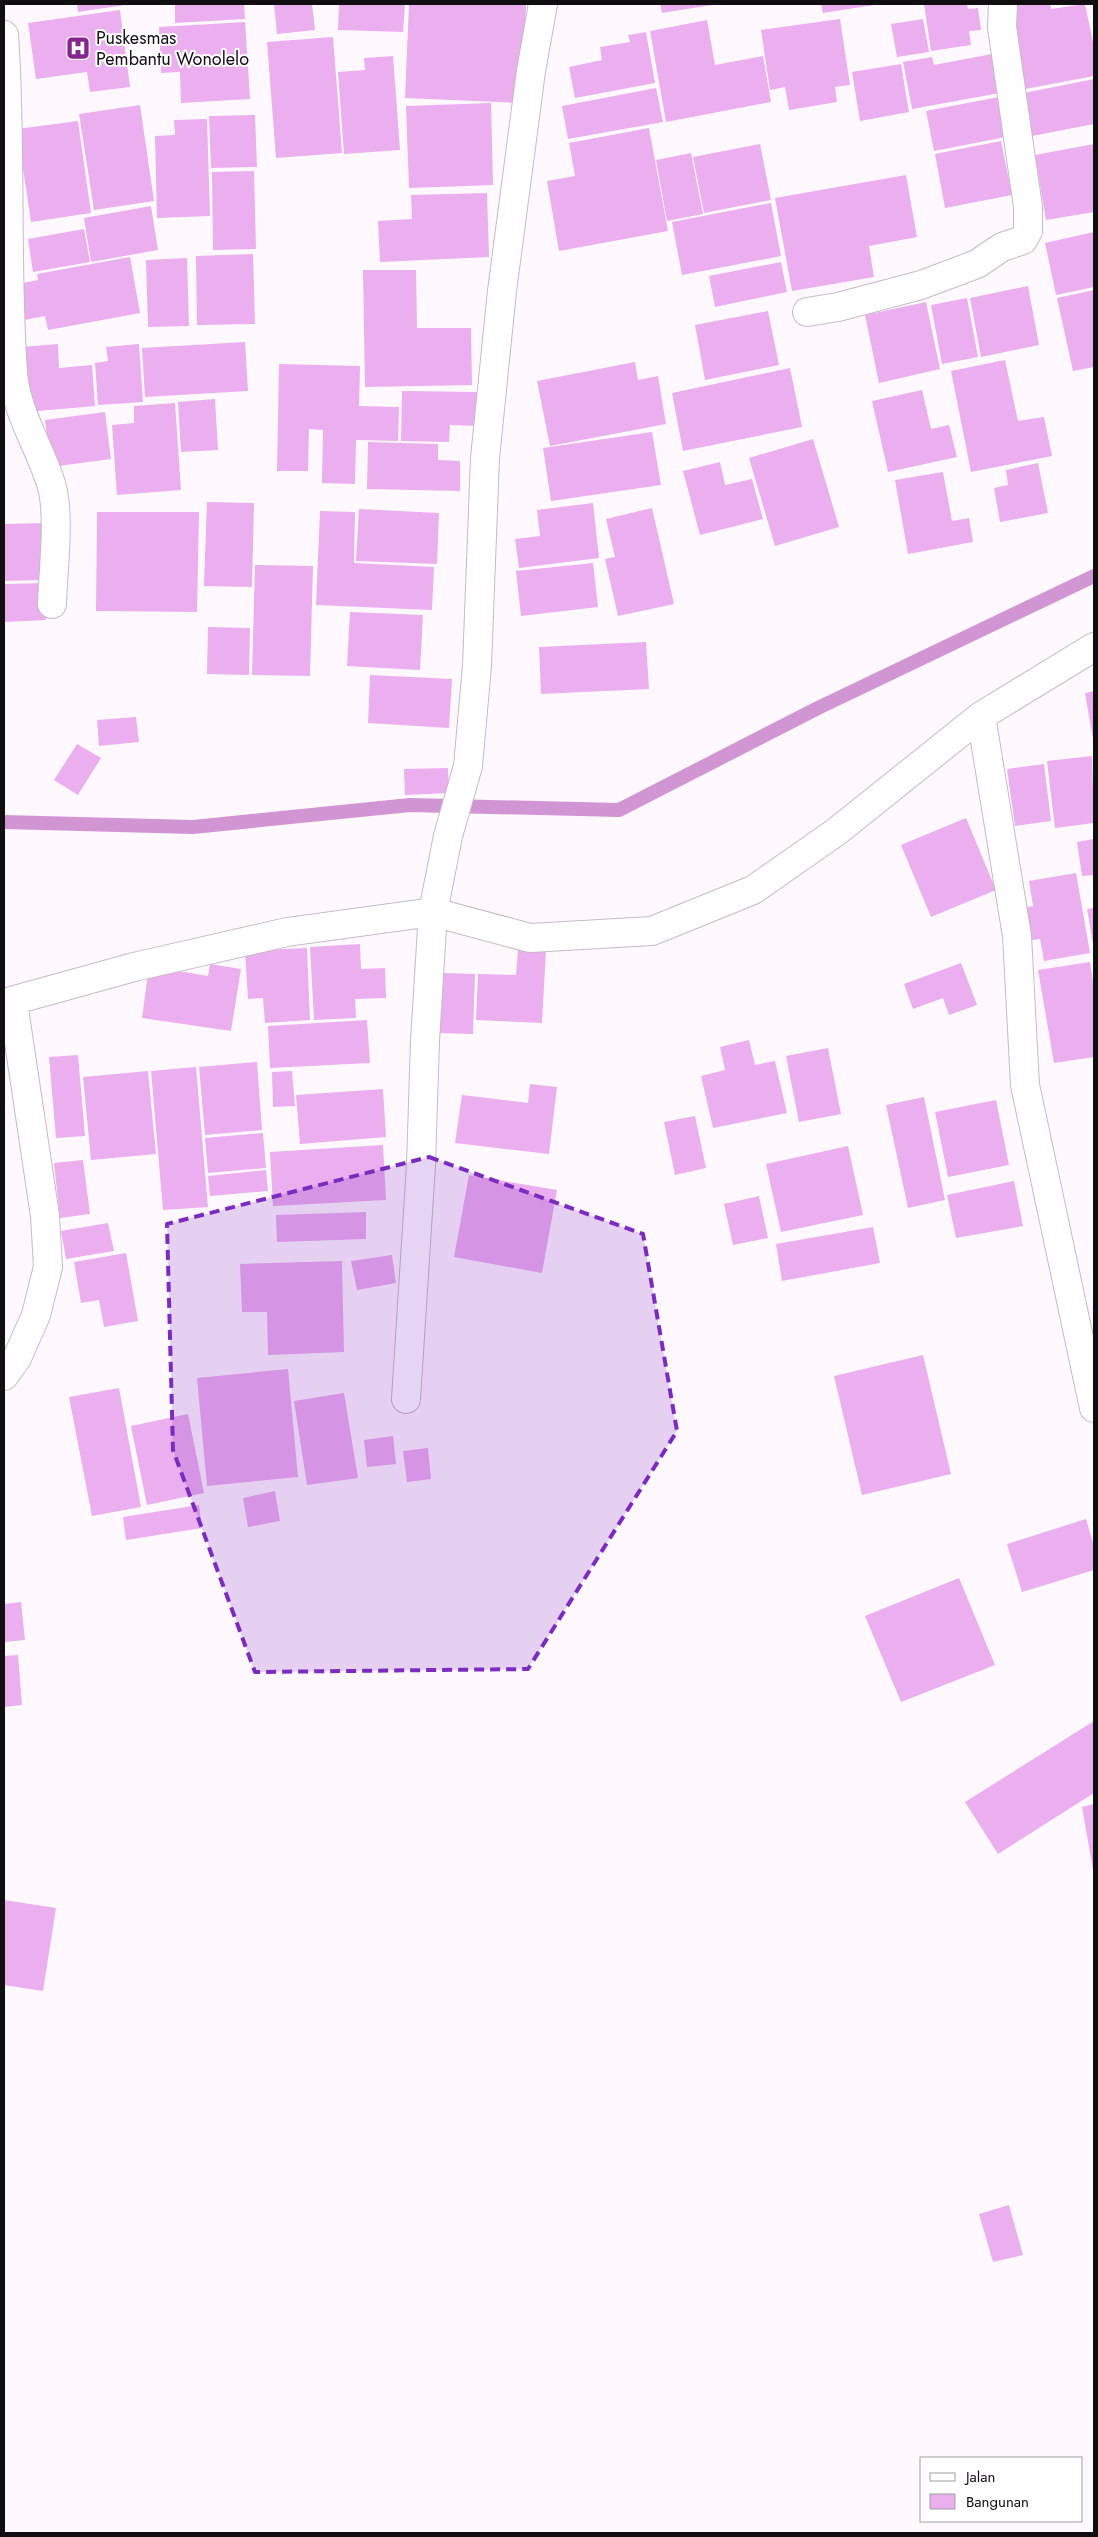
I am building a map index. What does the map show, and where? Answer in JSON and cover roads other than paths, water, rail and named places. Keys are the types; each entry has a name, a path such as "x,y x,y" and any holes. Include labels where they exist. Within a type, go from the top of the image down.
{"street":[{"path":"406,1399 421,1165 425,1041 433,912 448,836 468,766 477,666 485,458 502,291 531,71 543,4"},
{"path":"807,312 838,307 922,285 978,264 1002,248 1023,240 1028,231 1028,207 1002,27 1003,4"},
{"path":"4,35 8,90 13,375 25,424 52,488 55,508 52,604"},
{"path":"4,1376 17,1358 36,1315 48,1267 45,1216 8,1003 134,967 287,932 433,912 530,938 652,931 753,890 836,832 981,716 1094,647"},
{"path":"981,716 1017,936 1025,1085 1094,1408"}],"waterway":[{"path":"4,822 193,827 410,805 619,810 818,708 1094,576"}],"place":[{"name":"Puskesmas Pembantu Wonolelo","path":"78,48"}]}
